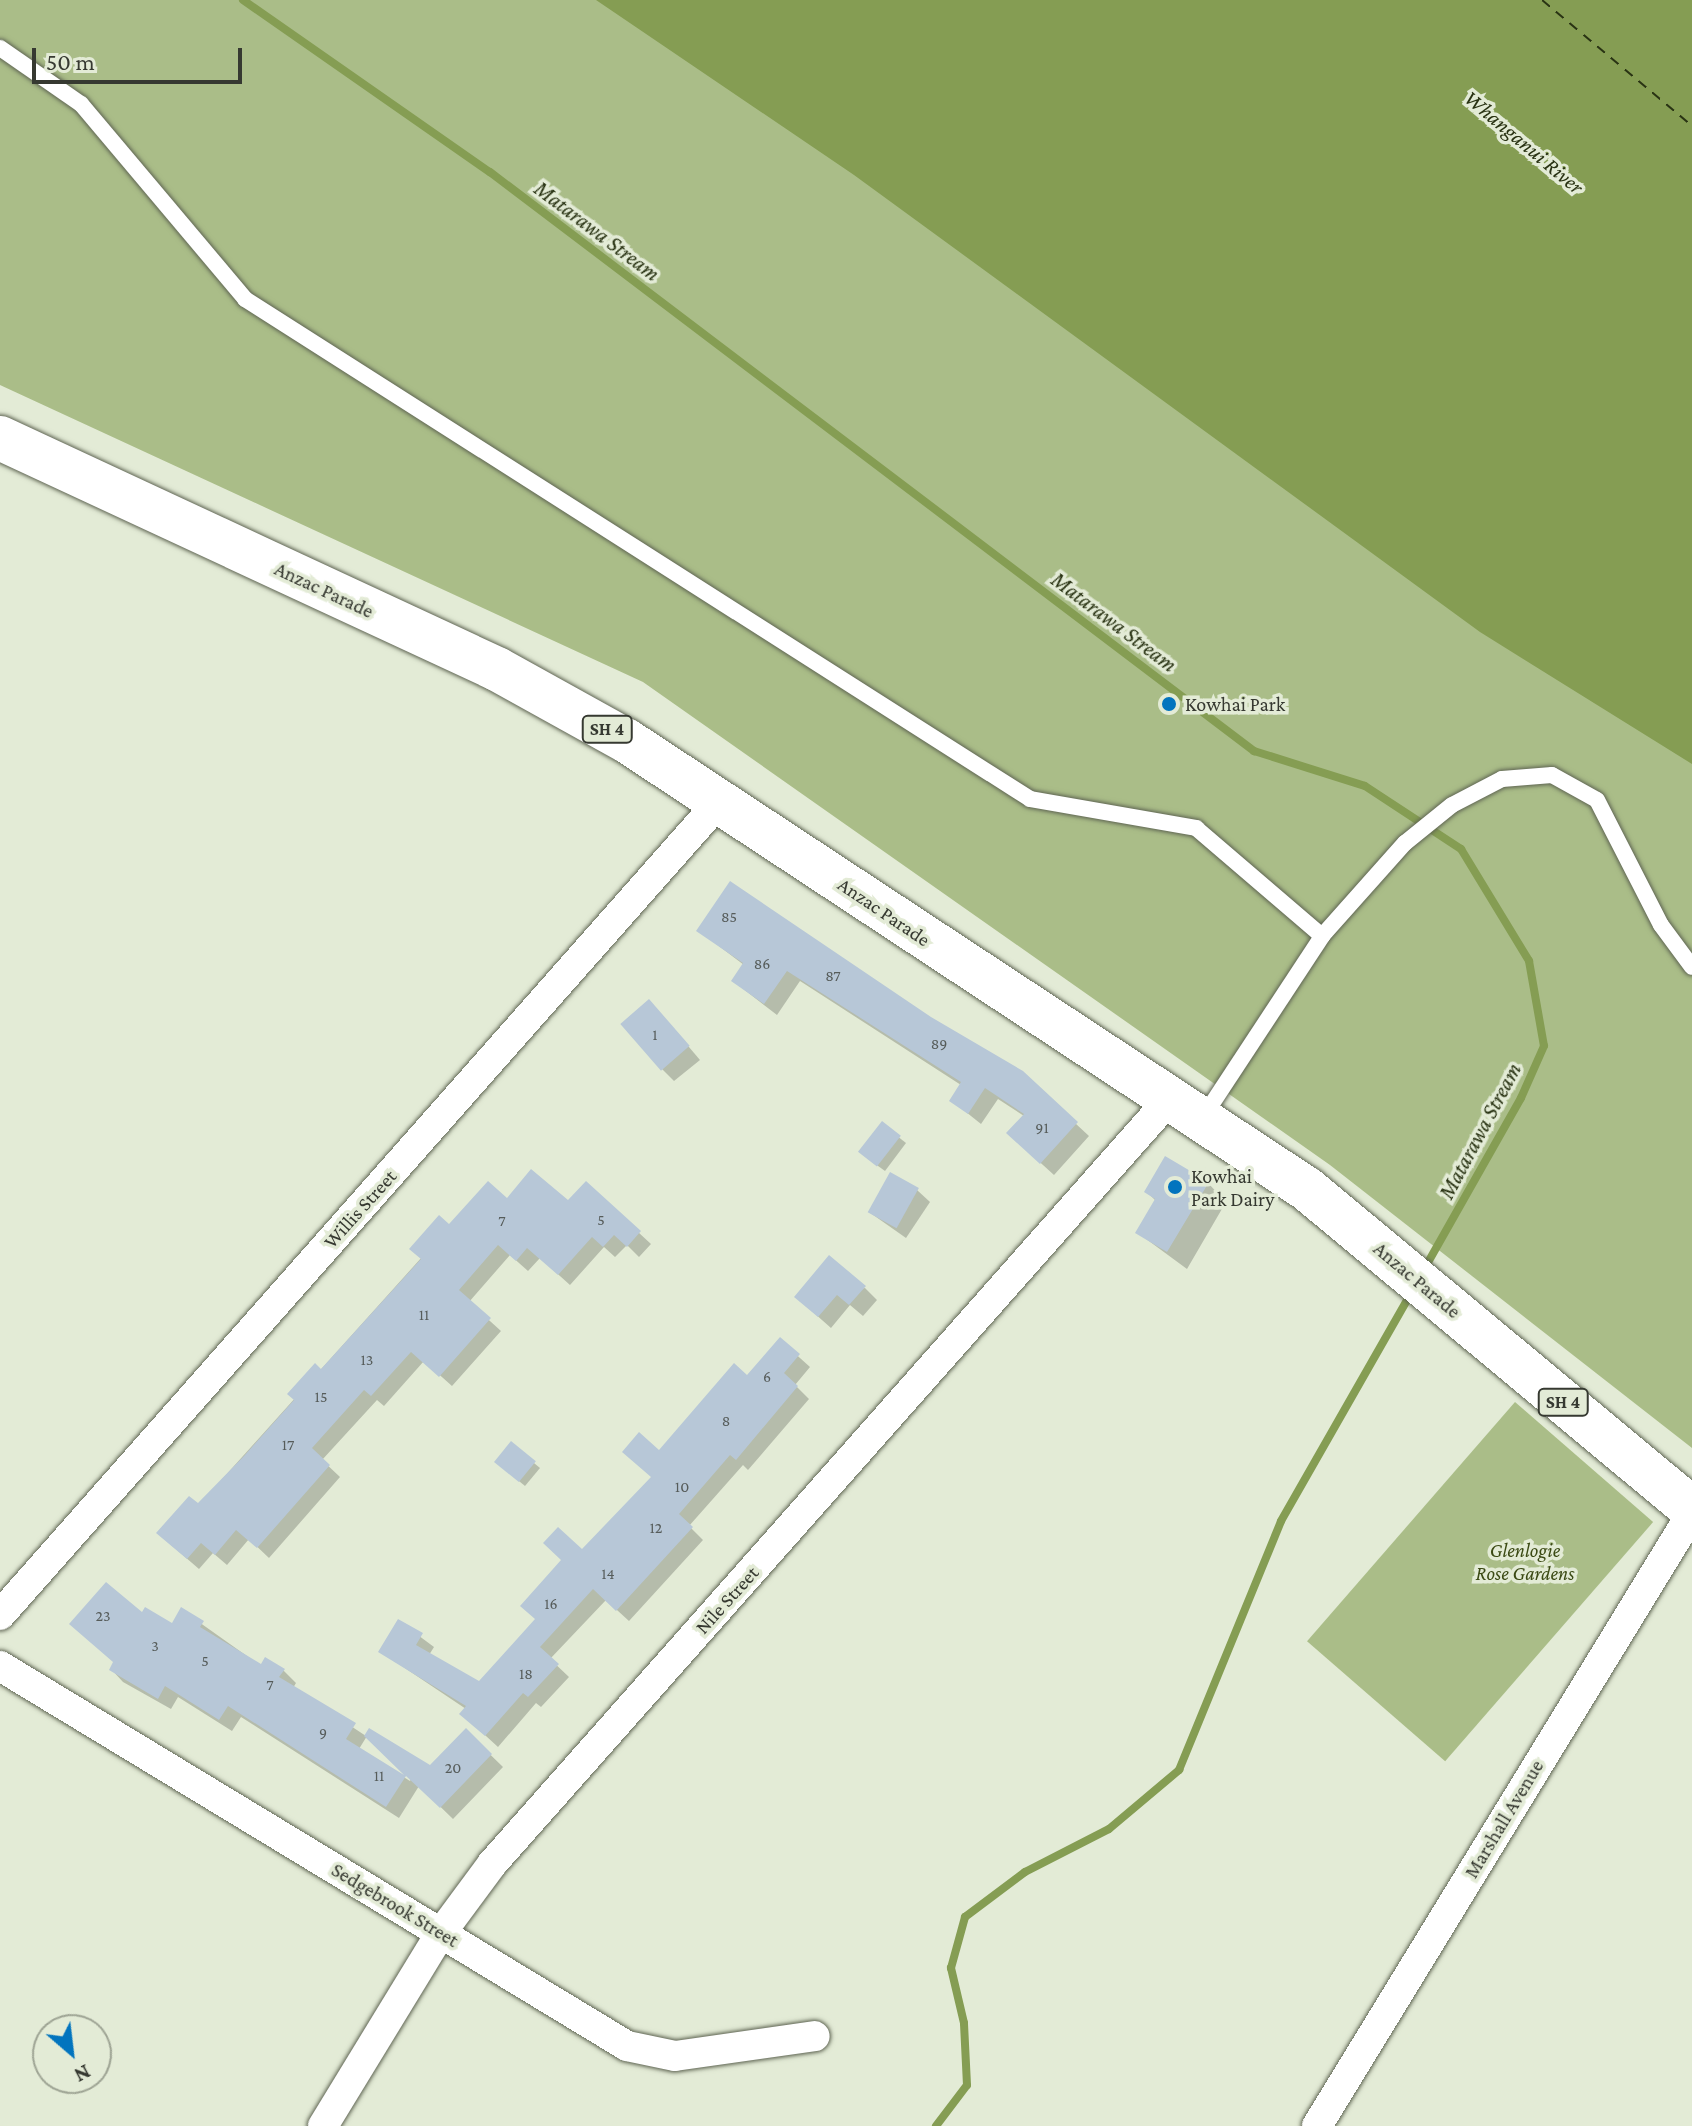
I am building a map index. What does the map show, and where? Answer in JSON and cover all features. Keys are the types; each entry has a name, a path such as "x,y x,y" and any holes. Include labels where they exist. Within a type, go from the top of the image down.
{"main road":[{"name":"Anzac Parade","path":"0,438 497,669 627,741 1184,1111 1307,1189 1692,1511"}],"street":[{"name":"Willis Street","path":"0,1615 719,802"},
{"name":"Nile Street","path":"323,2126 441,1933 492,1864 1184,1111"},
{"name":"Marshall Avenue","path":"1317,2126 1692,1511"},
{"name":"Sedgebrook Street","path":"0,1666 640,2051 675,2056 815,2036"}],"lane":[{"path":"0,48 81,104 245,299 1030,799 1196,828 1322,936"},
{"path":"1184,1111 1322,936 1405,843 1452,805 1502,779 1552,775 1578,785 1597,800 1661,925 1692,967"}],"green space":[{"name":"Kowhai Park","path":"0,0 621,0 1692,727 1692,1448 1330,1165 643,682 0,385"},
{"name":"Glenlogie Rose Gardens","path":"1515,1402 1653,1522 1445,1761 1307,1641"}],"water":[{"name":"Whanganui River","path":"596,0 1692,0 1692,764 1480,632 854,175"}],"building":[{"path":"730,881 931,1017 1023,1071 1078,1122 1040,1164 1006,1133 1024,1114 985,1088 968,1114 949,1101 961,1082 787,971 764,1004 731,981 743,963 696,931"},
{"path":"649,999 690,1046 661,1071 620,1024"},
{"path":"882,1121 901,1136 877,1167 858,1152"},
{"path":"1165,1156 1209,1182 1167,1252 1135,1233 1155,1199 1144,1192"},
{"path":"531,1169 568,1200 586,1181 641,1231 627,1247 614,1235 603,1247 592,1237 558,1275 527,1248 516,1261 498,1245 459,1290 491,1318 439,1377 411,1352 371,1396 364,1390 312,1448 330,1465 257,1548 236,1530 215,1555 201,1543 187,1559 156,1533 189,1496 198,1503 244,1456 294,1400 287,1394 315,1363 321,1369 421,1259 409,1249 439,1215 449,1224 488,1181 507,1198"},
{"path":"890,1172 919,1188 897,1228 868,1212"},
{"path":"829,1255 866,1286 849,1305 837,1295 818,1317 794,1297"},
{"path":"780,1337 800,1354 784,1373 798,1386 736,1460 730,1455 679,1514 693,1527 616,1611 593,1589 540,1647 559,1664 528,1697 523,1693 485,1736 459,1714 466,1706 378,1652 398,1619 423,1633 416,1645 479,1681 535,1619 520,1606 561,1560 543,1543 558,1527 582,1549 651,1477 622,1452 639,1432 659,1450 734,1363 747,1375"},
{"path":"511,1441 536,1461 519,1482 494,1462"},
{"path":"106,1582 142,1612 145,1607 172,1623 181,1607 204,1621 200,1627 261,1664 265,1657 285,1669 279,1677 356,1723 346,1739 404,1775 364,1736 369,1728 430,1765 466,1728 492,1754 440,1808 406,1776 386,1807 228,1706 219,1720 165,1686 158,1699 109,1670 113,1662 69,1624"}],"waterway":[{"name":"Matarawa Stream","path":"243,0 490,172 1254,751 1365,786 1461,849 1529,961 1544,1046 1521,1098 1423,1271"},
{"name":"Matarawa Stream","path":"936,2126 967,2085 964,2023 951,1968 965,1917 1025,1872 1109,1829 1179,1770 1281,1521 1411,1293"}],"ferry route":[{"path":"1542,0 1692,126"}],"place":[{"name":"Kowhai Park","path":"1169,704"},
{"name":"Kowhai Park Dairy","path":"1175,1187"}]}
